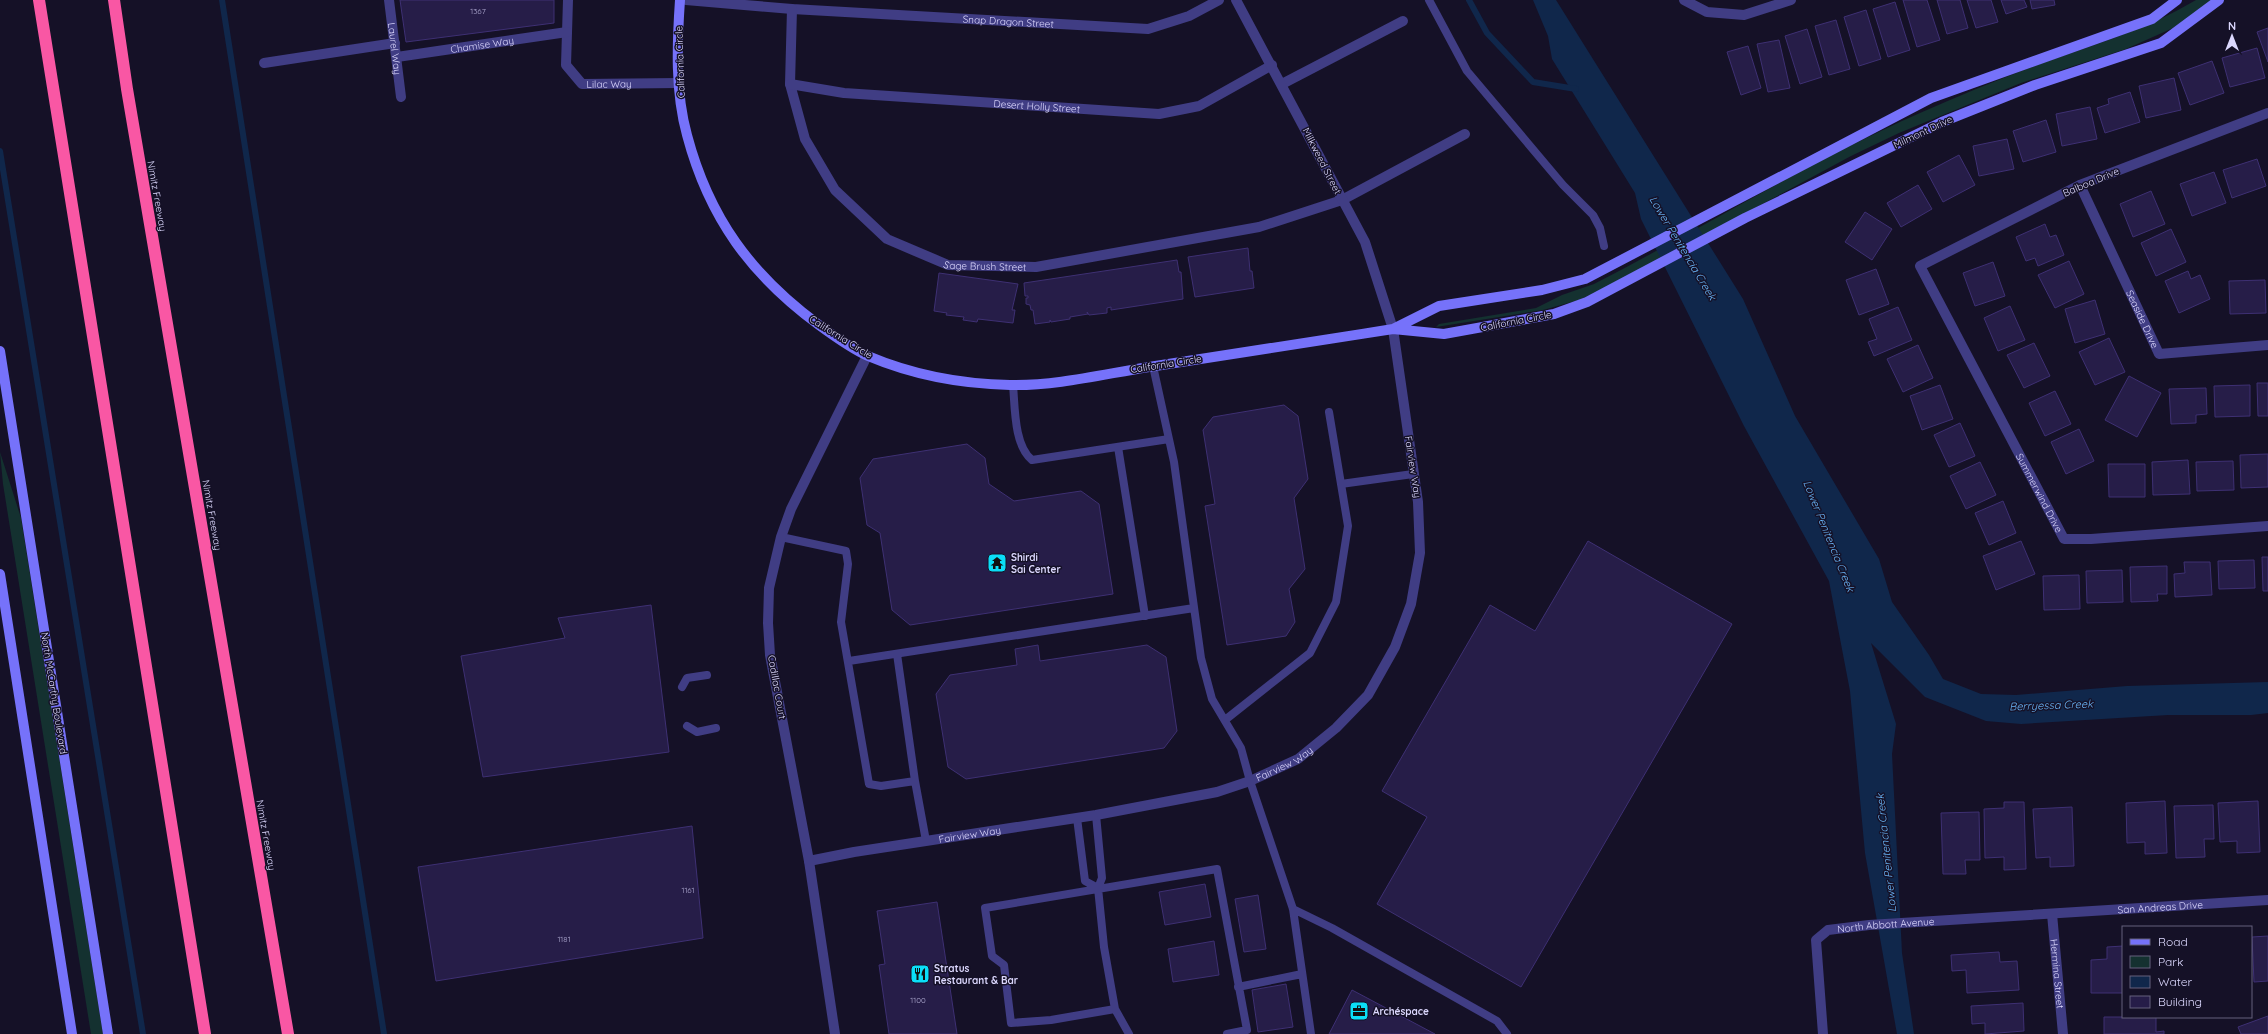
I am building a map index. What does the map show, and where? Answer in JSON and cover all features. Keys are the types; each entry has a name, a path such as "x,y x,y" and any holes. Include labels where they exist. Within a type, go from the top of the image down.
{"highway":[{"path":"38,0 205,1034"},
{"name":"Nimitz Freeway","path":"114,0 127,89 288,1034"}],"street":[{"name":"Laurel Way","path":"389,0 401,97"},
{"name":"Lilac Way","path":"568,0 566,65 582,84 679,83"},
{"name":"California Circle","path":"680,0 679,83 686,134 703,182 724,227 754,267 791,304 828,332 867,356 914,372 962,382 1012,385 1069,380 1393,329 1444,334 1508,324 1554,314 1586,302 1632,280"},
{"name":"Snap Dragon Street","path":"686,0 792,9 1148,29 1189,16 1219,0"},
{"name":"Milkweed Street","path":"1236,0 1365,242 1393,329"},
{"path":"1684,0 1707,12 1744,15 1791,0"},
{"name":"California Circle","path":"1393,329 1439,306 1542,290 1585,279 1622,261 1731,202 1931,98 2152,19 2177,0"},
{"name":"Milmont Drive","path":"1632,280 1741,221 1942,122 2035,85 2161,43 2219,0"},
{"name":"Sage Brush Street","path":"792,9 790,84 805,139 835,190 887,239 948,264 1036,267 1258,227 1342,200 1465,134"},
{"path":"1282,84 1403,21"},
{"name":"Chamise Way","path":"397,57 567,32"},
{"path":"264,63 395,43"},
{"name":"Desert Holly Street","path":"790,84 844,93 1159,114 1199,106 1272,65"},
{"name":"Balboa Drive","path":"1920,266 2080,185 2268,113"},
{"name":"Seaside Drive","path":"2080,185 2159,354 2268,345"},
{"name":"Summerwind Drive","path":"1920,266 2064,539 2091,539 2268,526"},
{"name":"Fairview Way","path":"809,861 926,841 1096,815 1217,792 1250,781 1298,759 1336,728 1368,695 1396,647 1411,604 1420,552 1420,521 1393,329"},
{"name":"North McCarthy Boulevard","path":"0,351 108,1034"},
{"name":"Cadillac Court","path":"835,1034 809,861 770,655 768,629 769,588 781,537 791,509 867,356"},
{"path":"0,574 72,1034"},
{"name":"San Andreas Drive","path":"2052,914 2268,900"},
{"name":"North Abbott Avenue","path":"1823,1034 1816,940 1828,930 2052,914"},
{"name":"Hermina Street","path":"2052,914 2063,1034"}],"lane":[{"path":"1429,0 1467,71 1563,185 1593,216 1600,228 1604,246"},
{"path":"1153,366 1174,462 1201,658 1212,699 1241,748 1250,781 1293,909 1311,1034"},
{"path":"1012,385 1020,444 1025,454 1032,460 1169,439"},
{"path":"1225,720 1310,652 1336,602 1348,526 1329,412"},
{"path":"1118,447 1145,616"},
{"path":"1341,484 1413,474"},
{"path":"781,537 846,551 848,564 841,622 849,661 869,784 881,786 915,781"},
{"path":"849,661 1194,608"},
{"path":"897,654 915,781 926,841"},
{"path":"682,687 687,678 707,675"},
{"path":"687,726 696,732 716,728"},
{"path":"1096,815 1102,878 1098,888 1104,947 1115,1009 1129,1034"},
{"path":"1077,818 1085,881 1098,888"},
{"path":"1115,1009 1051,1020 1011,1023 1004,965 992,956 985,908 1217,869 1246,1030 1227,1034"},
{"path":"1293,909 1332,928 1497,1021 1507,1034"},
{"path":"1238,987 1302,974"}],"green space":[{"path":"2196,0 2215,0 2173,28 2126,49 2021,83 1899,133 1851,156 1622,280 1579,300 1543,310 1436,327 1439,324 1536,308 1562,295 1594,284 1796,174 1878,132 2002,79 2143,27"},
{"path":"0,452 21,518 103,1034 91,1034 3,484"}],"water":[{"name":"Berryessa Creek","path":"1533,0 1556,0 1743,299 1795,416 1879,559 1892,602 1929,655 1943,679 1981,694 2016,695 2127,686 2268,682 2268,713 2251,715 2168,715 2021,724 1986,721 1925,697 1871,643 1896,724 1892,754 1902,953 1914,1034 1897,1034 1865,853 1850,691 1829,581 1744,426 1641,219 1635,193 1552,59 1548,36"}],"building":[{"path":"400,0 554,0 554,23 406,42"},
{"path":"1903,0 1927,0 1940,40 1917,47"},
{"path":"1937,0 1960,0 1968,28 1947,34"},
{"path":"1967,0 1991,0 1998,22 1976,28"},
{"path":"2001,0 2024,0 2027,7 2006,14"},
{"path":"2030,0 2054,0 2055,5 2032,9"},
{"path":"1895,2 1910,50 1888,57 1873,9"},
{"path":"1866,10 1881,59 1859,66 1844,17"},
{"path":"1836,20 1850,69 1829,75 1815,26"},
{"path":"2268,28 2268,62 2257,32"},
{"path":"1807,29 1822,77 1800,84 1785,36"},
{"path":"1779,40 1790,88 1768,92 1757,44"},
{"path":"1748,46 1761,88 1741,95 1727,52"},
{"path":"2257,48 2265,78 2230,87 2222,58"},
{"path":"2212,61 2224,93 2190,105 2178,73"},
{"path":"2174,78 2181,110 2146,118 2139,86"},
{"path":"2130,92 2140,122 2105,133 2097,108 2109,104 2108,99"},
{"path":"2090,107 2097,139 2062,146 2056,114"},
{"path":"2046,120 2056,152 2023,162 2013,131"},
{"path":"2007,139 2014,169 1979,176 1973,146"},
{"path":"1959,155 1975,185 1943,202 1927,172"},
{"path":"2257,159 2266,186 2232,198 2223,170"},
{"path":"2214,172 2226,203 2192,216 2180,184"},
{"path":"1918,185 1932,209 1901,227 1887,203"},
{"path":"2151,191 2165,224 2133,237 2120,204"},
{"path":"1865,212 1892,229 1872,260 1845,242"},
{"path":"2045,224 2050,237 2056,235 2064,255 2038,266 2035,258 2026,261 2016,237"},
{"path":"2171,229 2186,262 2156,276 2141,243"},
{"path":"1248,248 1250,271 1252,271 1254,288 1195,297 1188,257"},
{"path":"1177,260 1179,272 1181,272 1183,299 1111,310 1111,307 1107,308 1107,313 1089,315 1087,312 1088,314 1070,317 1070,319 1051,322 1050,320 1050,322 1035,324 1033,310 1031,310 1030,305 1026,304 1026,298 1028,298 1028,296 1025,296 1024,283"},
{"path":"2069,261 2084,294 2055,308 2038,275"},
{"path":"1993,262 2005,296 1975,306 1963,273"},
{"path":"1876,269 1889,304 1859,315 1846,280"},
{"path":"2188,271 2191,279 2200,275 2210,299 2179,313 2165,281"},
{"path":"939,273 1018,284 1012,310 1015,310 1013,323 978,319 977,322 963,320 964,317 946,315 947,313 934,311"},
{"path":"2265,280 2266,313 2230,314 2229,281"},
{"path":"2095,300 2105,334 2075,343 2065,309"},
{"path":"2010,306 2025,340 1998,351 1984,318"},
{"path":"1898,307 1912,340 1874,356 1868,342 1877,339 1869,319"},
{"path":"2109,338 2125,372 2095,385 2079,352"},
{"path":"2034,343 2050,376 2024,388 2007,355"},
{"path":"1918,345 1933,378 1903,392 1887,359"},
{"path":"2129,376 2161,393 2137,437 2105,420"},
{"path":"2257,383 2268,383 2268,416 2258,416"},
{"path":"1940,385 1953,419 1922,430 1910,396"},
{"path":"2250,385 2250,416 2215,417 2214,386"},
{"path":"2206,388 2207,414 2196,415 2196,423 2171,424 2169,389"},
{"path":"2055,391 2071,424 2045,436 2029,403"},
{"path":"1284,405 1298,416 1308,479 1294,498 1305,569 1289,589 1295,622 1286,636 1227,645 1205,506 1215,504 1203,430 1213,417"},
{"path":"1960,423 1975,456 1949,467 1934,435"},
{"path":"2079,429 2094,461 2066,474 2051,442"},
{"name":"Shirdi Sai Center","path":"967,444 985,458 989,484 1014,501 1081,491 1099,504 1113,594 910,625 892,610 880,533 867,525 860,478 873,459"},
{"path":"2268,454 2268,487 2241,488 2240,455"},
{"path":"2188,460 2190,494 2153,495 2152,462"},
{"path":"2233,461 2234,490 2197,491 2196,462"},
{"path":"1980,462 1996,495 1966,509 1950,476"},
{"path":"2108,464 2145,464 2145,497 2109,497"},
{"path":"2003,501 2016,533 1989,545 1975,513"},
{"path":"1588,541 1732,624 1521,987 1377,904 1427,817 1382,791 1490,605 1535,631"},
{"path":"2021,541 2035,574 1996,590 1983,556"},
{"path":"2262,557 2268,557 2268,591 2263,591"},
{"path":"2254,560 2255,588 2219,589 2218,561"},
{"path":"2184,562 2210,562 2212,595 2175,597 2174,574 2185,573"},
{"path":"2167,566 2167,594 2157,594 2158,601 2131,602 2130,567"},
{"path":"2122,570 2123,602 2087,603 2086,571"},
{"path":"2079,575 2080,609 2044,610 2043,576"},
{"path":"651,605 669,752 483,777 461,656 565,638 558,618"},
{"path":"1038,645 1040,661 1147,645 1166,657 1177,731 1164,748 966,779 948,767 936,694 950,675 1017,665 1015,649"},
{"path":"2165,801 2167,853 2145,854 2145,842 2127,843 2126,803"},
{"path":"2258,801 2260,852 2237,853 2237,841 2220,842 2218,803"},
{"path":"2004,802 2024,802 2026,869 2004,870 2004,857 1985,858 1984,809 2004,808"},
{"path":"2213,805 2214,839 2204,839 2205,857 2176,858 2174,806"},
{"path":"2072,807 2074,866 2050,867 2050,857 2036,858 2033,809"},
{"path":"1979,812 1980,860 1965,860 1966,874 1943,874 1941,813"},
{"path":"692,826 703,938 436,981 418,867"},
{"path":"1205,884 1211,917 1165,925 1159,892"},
{"path":"1258,895 1266,949 1244,952 1235,899"},
{"path":"937,902 957,1034 889,1034 879,965 885,964 877,911"},
{"path":"2268,936 2268,981 2254,982 2252,937"},
{"path":"1214,941 1219,975 1173,982 1168,949"},
{"path":"2122,946 2122,993 2091,993 2091,960 2107,959 2107,947"},
{"path":"1999,952 2000,962 2017,961 2019,990 1967,993 1966,970 1952,971 1951,955"},
{"path":"1286,984 1293,1027 1258,1032 1252,990"},
{"path":"1352,990 1435,1034 1329,1034"},
{"path":"2023,1003 2024,1031 1985,1034 1985,1023 1972,1024 1971,1006"},
{"path":"2268,1016 2268,1034 2241,1034 2238,1027"},
{"path":"2104,1017 2156,1018 2156,1032 2164,1031 2164,1034 2104,1034"}],"waterway":[{"path":"222,0 384,1034"},
{"name":"Lower Penitencia Creek","path":"1469,0 1487,33 1533,82 1576,89"},
{"path":"0,151 143,1034"}],"place":[{"name":"Shirdi Sai Center","path":"997,563"},
{"name":"Stratus Restaurant & Bar","path":"920,974"},
{"name":"Archéspace","path":"1359,1011"}]}
